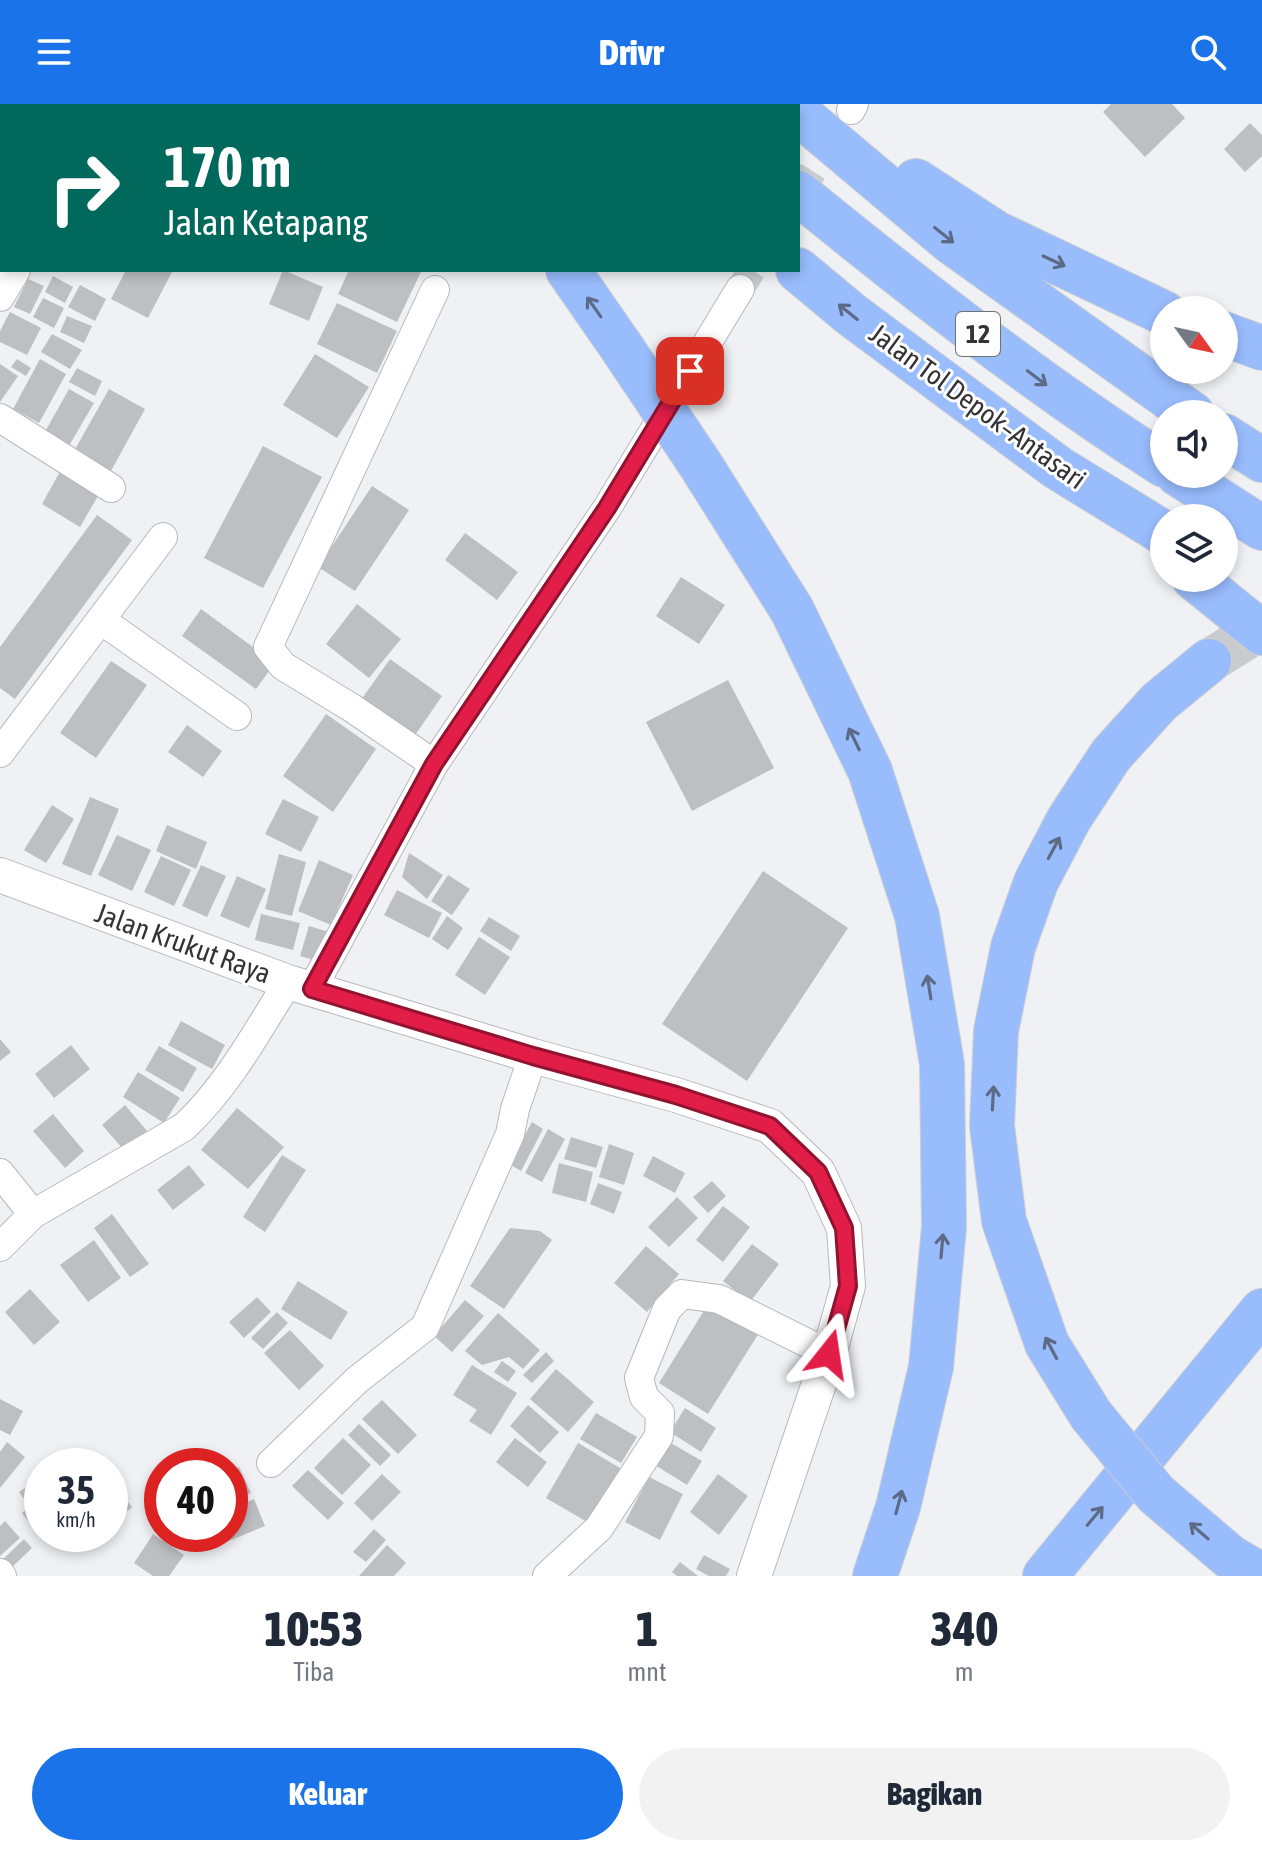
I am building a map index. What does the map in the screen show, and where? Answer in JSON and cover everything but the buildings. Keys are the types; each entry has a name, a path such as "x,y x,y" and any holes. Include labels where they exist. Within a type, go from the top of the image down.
{"highway":[{"path":"800,106 996,233 1150,306"},
{"path":"800,115 950,241 1172,400"},
{"name":"Jalan Tol Depok–Antasari","path":"800,195 889,267 1082,412 1150,456"},
{"path":"569,272 700,464 792,610 870,771 917,916 942,1064 944,1227 931,1367 898,1507 875,1576"},
{"name":"Jalan Tol Depok–Antasari","path":"800,272 852,315 1058,468 1150,524"},
{"path":"1238,339 1262,348"},
{"path":"1238,445 1262,460"},
{"path":"1058,468 1150,543"},
{"path":"1200,488 1262,528"},
{"path":"1238,578 1262,593"},
{"path":"1211,592 1262,633"},
{"path":"1209,661 1159,702 1111,755 1069,819 1036,882 1013,947 996,1031 992,1126 1004,1221 1047,1344 1091,1415 1156,1494 1230,1557 1262,1576"},
{"path":"1045,1576 1262,1311"},
{"path":"1235,1576 1262,1551"}],"street":[{"path":"0,297 15,272"},
{"path":"0,1247 33,1214 184,1127 205,1108 251,1041 292,990 434,764 607,508 740,289"},
{"path":"434,764 283,666 268,647 435,290"},
{"path":"0,418 111,488"},
{"path":"0,753 163,537"},
{"path":"101,620 237,716"},
{"name":"Jalan Krukut Raya","path":"0,875 292,990 530,1066 676,1095 770,1126 818,1172 844,1228 848,1286 829,1354 754,1576"},
{"path":"271,1463 357,1380 425,1327 510,1134 530,1066"},
{"path":"0,1173 33,1214"},
{"path":"547,1576 599,1528 659,1436 660,1413 644,1397 639,1378 667,1309 682,1294 719,1299 829,1354"}],"tunnel":[{"path":"800,192 840,128"},
{"path":"740,289 751,272"},
{"path":"1209,661 1262,628"}],"route":[{"path":"690,371 607,508 434,764 312,989 533,1056 676,1095 770,1126 818,1172 844,1228 848,1286 829,1354"}]}
